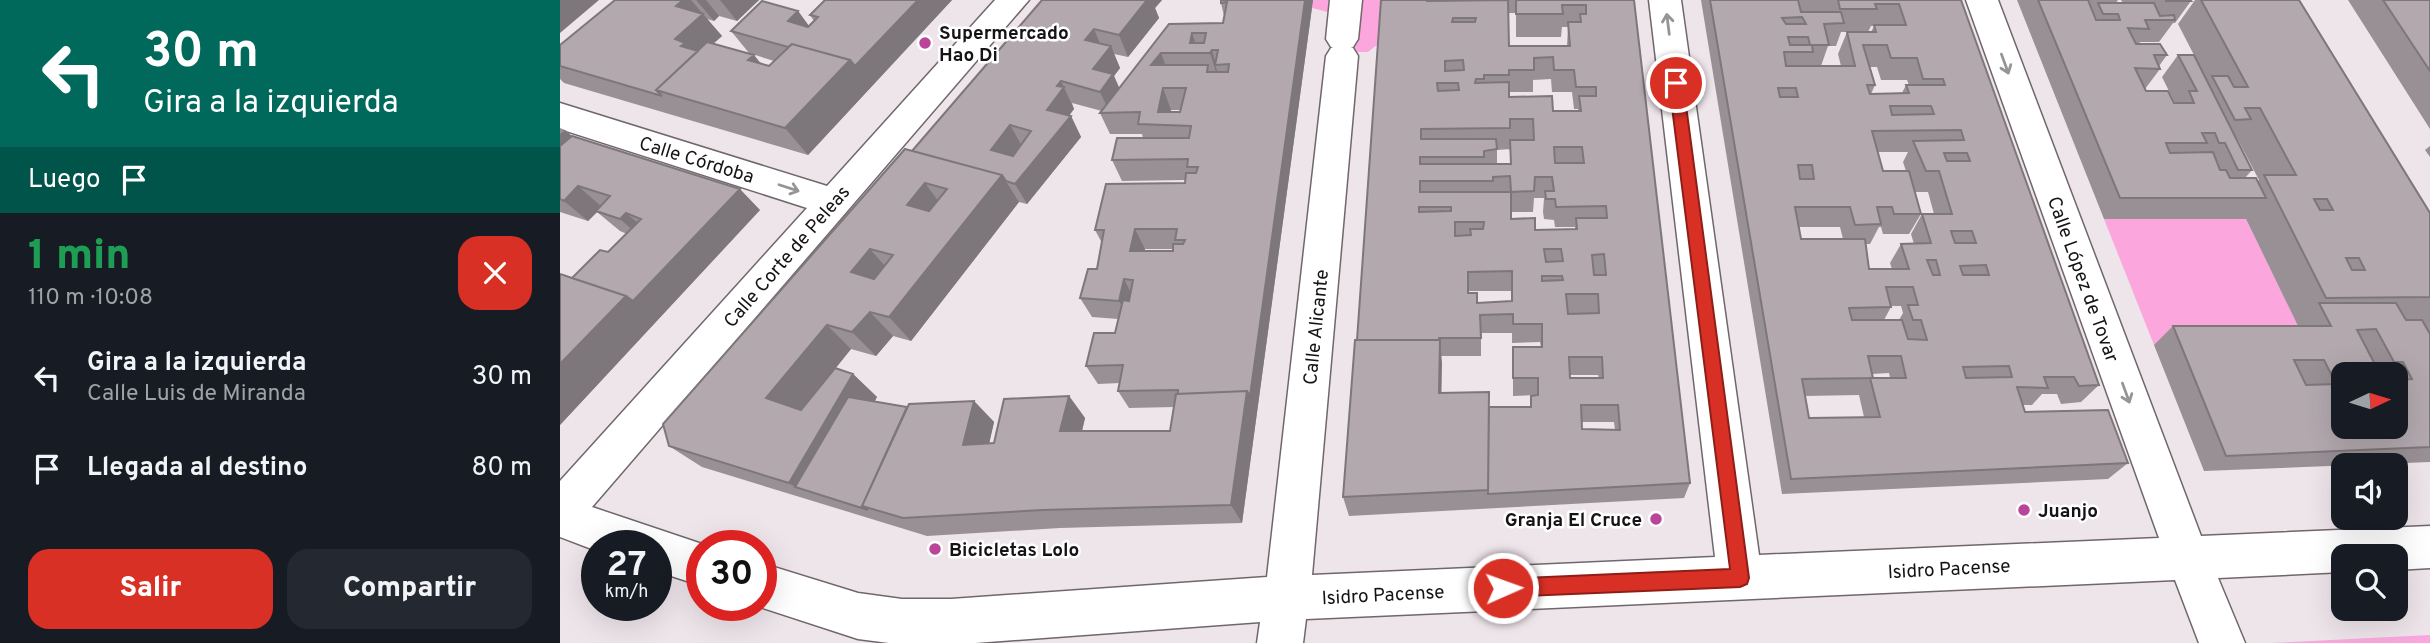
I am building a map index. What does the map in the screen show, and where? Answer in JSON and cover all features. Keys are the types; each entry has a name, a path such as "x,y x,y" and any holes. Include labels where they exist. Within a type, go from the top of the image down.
{"street":[{"name":"Calle Corte de Peleas","path":"560,512 1013,0"},
{"name":"Calle Alicante","path":"1280,643 1287,598 1346,0"},
{"path":"1665,0 1740,578"},
{"name":"Calle López de Tovar","path":"1982,0 2187,558 2222,643"},
{"name":"Calle Córdoba","path":"560,116 834,202"},
{"path":"560,517 597,530"},
{"name":"Isidro Pacense","path":"777,590 858,616 902,622 951,622 1287,598 2430,547"}],"shaded area":[{"path":"1313,0 1385,0 1383,40 1368,52 1351,52 1352,44 1335,14 1312,8"},
{"path":"2104,219 2246,219 2307,344 2154,345"},
{"path":"2430,635 2430,643 2271,643"}],"building":[{"path":"615,0 683,0 676,6 703,14 675,39 685,43 681,46 698,51 656,90 662,96 560,66 560,45"},
{"path":"825,0 918,0 855,66 850,60 731,31 762,1 798,11 788,21 808,27 818,17 810,15"},
{"path":"1042,0 1147,0 1119,35 1094,29 1085,40 1111,46 1093,69 1113,74 1100,92 1061,81 1057,86 1064,87 1047,110 1071,116 1015,184 1006,181 1002,175 912,151","holes":["1010,125 1031,131 1013,156 991,150"]},
{"path":"1221,0 1305,0 1250,396 1247,391 1178,394 1178,390 1118,391 1123,365 1086,366 1094,333 1115,333 1123,300 1129,301 1133,280 1124,279 1119,301 1080,298 1088,269 1097,269 1104,230 1095,230 1106,184 1185,183 1186,173 1196,173 1198,167 1187,167 1188,159 1112,160 1117,138 1189,138 1191,126 1138,124 1140,112 1100,113 1169,24 1223,23 1227,2 1221,3","holes":["1192,33 1206,33 1204,43 1190,43","1212,50 1218,50 1215,65 1229,64 1228,72 1207,72 1208,65 1151,65 1161,53 1210,53","1163,88 1186,88 1180,112 1158,112","1135,229 1177,229 1175,240 1185,240 1183,244 1173,244 1173,251 1130,251"]},
{"path":"1381,0 1508,0 1509,46 1570,46 1568,22 1581,22 1580,14 1586,14 1586,5 1562,5 1563,14 1516,14 1516,0 1634,0 1690,483 1488,494 1489,407 1531,407 1531,396 1538,395 1538,378 1513,378 1513,347 1542,347 1542,324 1513,324 1513,314 1480,315 1481,338 1357,340","holes":["1453,18 1476,18 1475,22 1452,22","1553,57 1554,70 1574,70 1576,87 1596,87 1596,96 1579,96 1581,111 1553,111 1552,96 1509,97 1509,82 1475,83 1476,79 1484,79 1484,75 1509,75 1509,70 1534,70 1534,58","1463,60 1464,70 1445,71 1445,61","1437,83 1458,83 1459,90 1438,91","1510,119 1533,119 1534,140 1510,140 1511,164 1420,164 1420,157 1484,157 1484,151 1497,149 1496,139 1421,139 1421,129 1510,128","1554,147 1582,147 1584,163 1555,163","1510,176 1511,192 1420,192 1420,181 1493,181 1493,177","1535,177 1552,177 1554,191 1545,191 1546,199 1555,199 1556,207 1606,206 1607,218 1576,218 1577,229 1535,230 1535,218 1511,219 1511,192 1534,191","1419,207 1451,207 1451,211 1419,212","1455,222 1484,222 1483,229 1470,229 1471,235 1455,236","1544,249 1561,249 1563,261 1546,262","1604,254 1606,275 1594,275 1592,255","1512,271 1512,301 1477,303 1477,293 1468,293 1468,272","1542,276 1562,276 1563,280 1542,281","1566,294 1598,294 1599,313 1568,314","1569,357 1602,357 1603,378 1570,378","1581,405 1618,405 1620,430 1582,429"]},
{"path":"1710,0 1798,0 1801,12 1841,12 1844,23 1824,24 1829,45 1812,45 1813,52 1784,52 1786,66 1855,66 1847,32 1876,32 1874,25 1906,25 1899,4 1875,4 1877,9 1840,9 1838,0 1961,0 2099,385 2079,386 2074,377 2044,377 2048,388 2017,387 2025,412 2108,410 2128,463 1791,479","holes":["1802,17 1806,24 1786,24 1782,18","1788,37 1808,37 1810,45 1790,45","1863,45 1887,45 1891,58 1917,58 1923,79 1943,79 1945,85 1906,85 1909,93 1870,94 1867,85 1875,85","1778,88 1796,88 1798,97 1780,97","1890,106 1931,106 1934,114 1892,115","1961,130 1964,140 1913,141 1926,171 1939,171 1952,214 1922,214 1931,243 1901,244 1909,269 1869,269 1865,239 1801,239 1795,207 1850,207 1855,225 1881,224 1877,207 1892,207 1894,214 1921,214 1909,171 1883,171 1872,131","1944,153 1967,153 1970,161 1947,161","1798,165 1812,165 1814,179 1800,179","1951,231 1972,231 1976,243 1955,243","1927,260 1936,260 1940,275 1933,275","1986,265 1989,275 1963,275 1960,266","1886,287 1913,287 1918,305 1908,305 1913,320 1921,320 1927,340 1908,339 1902,320 1852,320 1849,308 1891,307","1868,356 1901,356 1906,378 1873,378","2009,366 2012,377 1966,378 1963,367","1870,378 1880,417 1809,418 1802,379"]},
{"path":"2038,0 2088,0 2096,20 2120,20 2118,14 2103,14 2098,3 2154,3 2160,16 2174,15 2175,20 2145,20 2149,29 2128,28 2136,44 2160,44 2167,55 2154,55 2160,69 2135,68 2146,91 2168,91 2174,103 2194,103 2189,91 2197,91 2178,55 2194,55 2252,170 2238,170 2225,143 2219,143 2215,133 2202,133 2207,143 2166,143 2170,153 2213,152 2220,170 2226,170 2230,178 2256,178 2266,198 2120,198"},
{"path":"2201,0 2299,0 2430,213 2430,297 2326,298 2264,175 2296,175 2260,108 2245,108 2251,119 2235,120 2212,76 2228,76 2234,87 2248,87","holes":["2314,199 2327,199 2333,210 2320,210","2346,258 2359,258 2365,270 2352,270"]},
{"path":"2383,0 2430,0 2430,71"},
{"path":"707,42 754,55 748,60 769,66 792,44 850,60 785,128 656,90"},
{"path":"572,136 740,189 633,301 626,296 572,278 600,250 608,252 641,219 626,213 620,219 596,211 610,196 578,186 564,201 560,199 560,146"},
{"path":"905,149 1002,175 889,317 870,312 852,332 827,325 766,398 801,410 835,368 853,374 789,483 669,446 663,424","holes":["925,183 947,189 929,211 907,205","870,249 893,255 874,279 851,272"]},
{"path":"560,274 626,296 560,364"},
{"path":"2319,303 2396,303 2406,320 2422,320 2430,334 2430,447 2226,456 2173,326 2331,326"},
{"path":"1355,340 1440,340 1439,393 1489,392 1488,490 1343,497"},
{"path":"1247,391 1231,505 1042,510 903,518 862,506 909,404 974,401 963,445 994,443 1004,399 1069,396 1060,431 1170,431 1176,394"},
{"path":"848,397 907,407 862,506 868,510 795,487"}],"place":[{"name":"Supermercado Hao Di","path":"925,43"},
{"name":"Juanjo","path":"2024,510"},
{"name":"Granja El Cruce","path":"1656,519"},
{"name":"Bicicletas Lolo","path":"935,549"}],"route":[{"path":"1503,588 1740,578 1676,83"}]}
